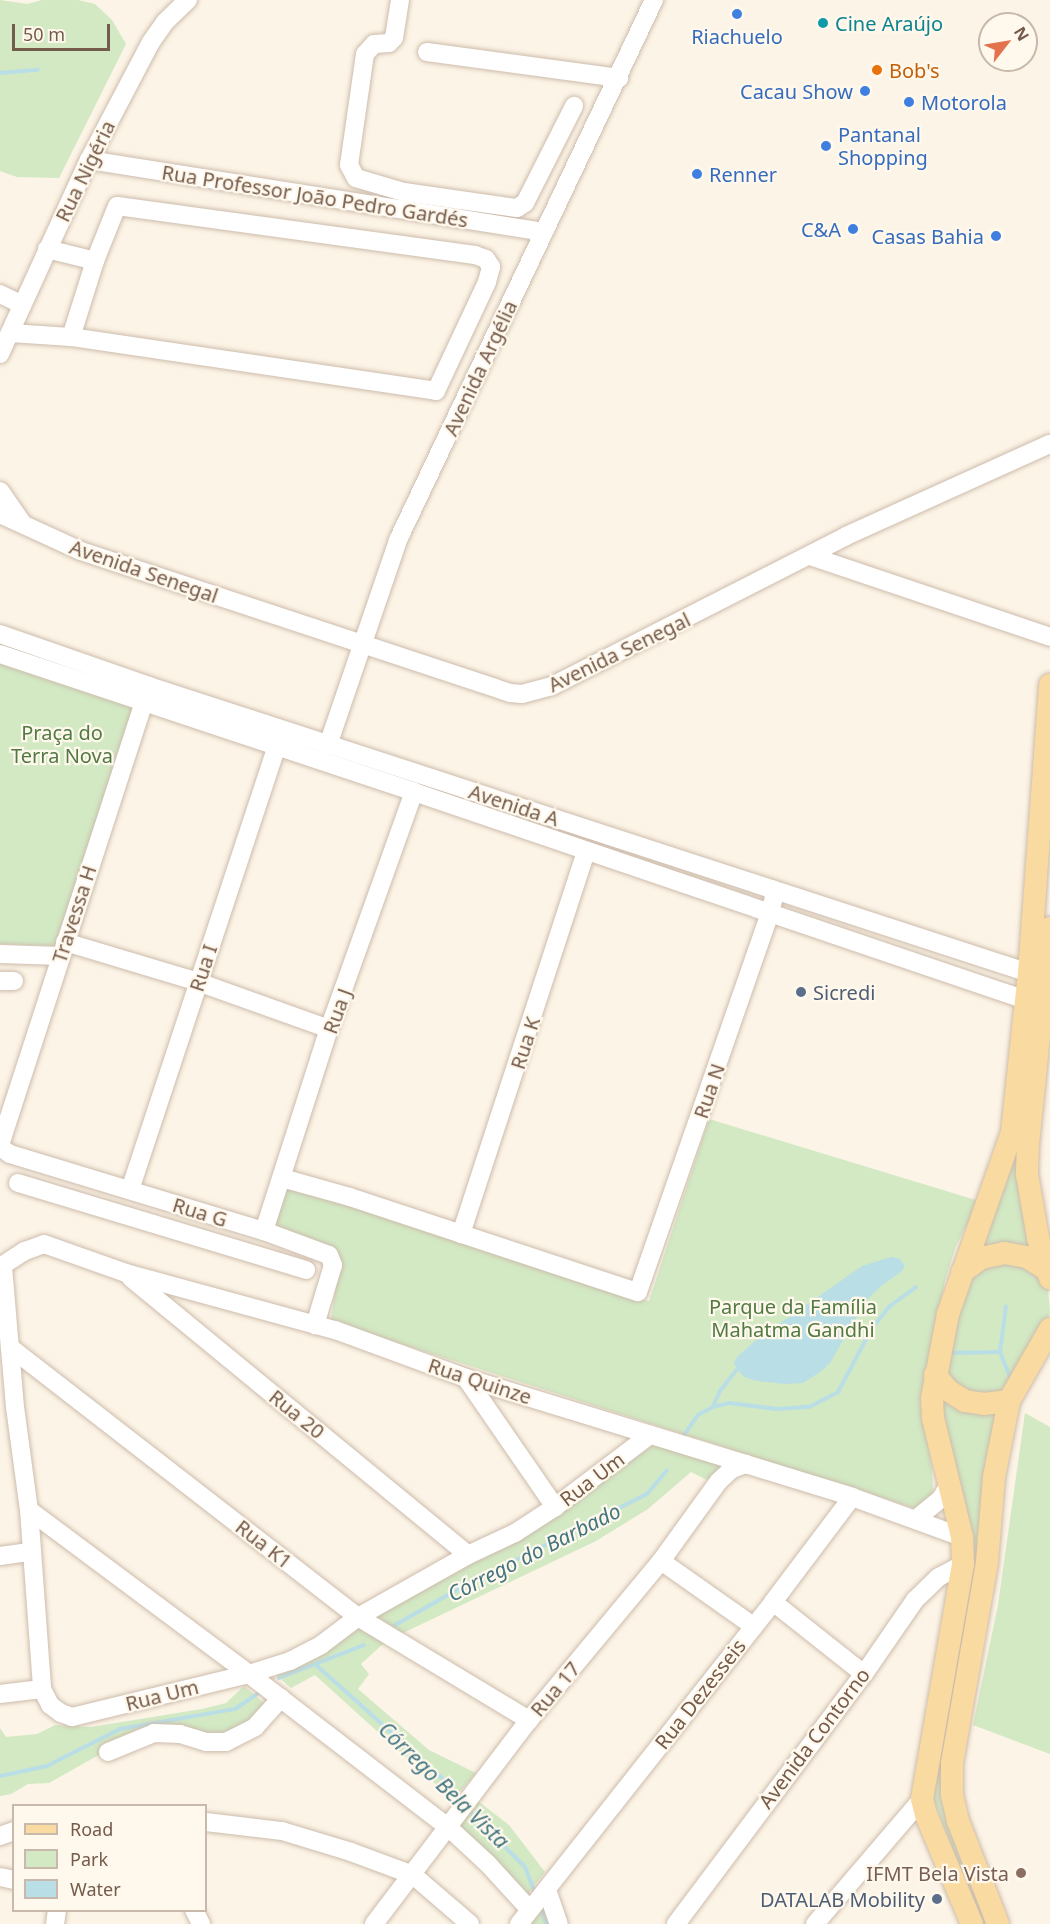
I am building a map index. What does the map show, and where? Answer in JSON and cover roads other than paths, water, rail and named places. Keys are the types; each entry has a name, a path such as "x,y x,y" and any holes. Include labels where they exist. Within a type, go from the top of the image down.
{"main road":[{"path":"972,1924 926,1815 922,1798 963,1564 962,1537 933,1418 935,1375 948,1314 1012,1132 1029,973 1050,685"},
{"path":"1048,1274 1027,1174 1028,1143 1050,928"},
{"path":"962,1272 981,1258 1004,1253 1027,1257 1048,1274"},
{"path":"998,1924 958,1821 952,1795 952,1763 987,1562 994,1477 1009,1401 1050,1329"},
{"path":"935,1375 949,1391 965,1401 984,1404 1009,1401"}],"street":[{"name":"Rua Nigéria","path":"0,354 88,160 151,42 165,22 188,0"},
{"path":"400,0 394,38 389,43 374,44 365,54 349,165 356,177 404,192 517,208 525,203 574,105"},
{"name":"Avenida Argélia","path":"328,745 398,540 542,232 619,78 654,0"},
{"path":"428,52 619,78"},
{"name":"Rua Professor João Pedro Gardés","path":"88,160 542,232"},
{"path":"10,333 71,337 436,392 487,282 491,267 486,259 475,255 117,206 95,261 71,337"},
{"path":"47,249 95,261"},
{"path":"0,294 23,305"},
{"name":"Avenida Senegal","path":"0,514 81,551 361,644 510,693 539,692 846,536 1050,444"},
{"path":"0,491 24,526"},
{"path":"842,568 841,557 846,536"},
{"path":"810,556 1050,636"},
{"name":"Avenida A","path":"0,634 277,746 743,903 769,915 1026,1000"},
{"name":"Avenida A","path":"0,654 328,745 1029,973"},
{"name":"Travessa H","path":"2,1127 147,694"},
{"name":"Rua I","path":"130,1190 277,746"},
{"name":"Rua J","path":"264,1231 329,1029 414,792"},
{"name":"Rua K","path":"461,1234 586,852"},
{"path":"743,903 751,894 751,882"},
{"name":"Rua N","path":"461,1234 638,1292 769,915 774,897 771,889"},
{"path":"0,954 63,949 198,982 329,1029"},
{"path":"0,1146 2,1127"},
{"name":"Rua G","path":"0,1146 10,1154 264,1231 331,1256 333,1265 315,1325"},
{"path":"282,1178 350,1197 461,1234"},
{"path":"18,1183 306,1270"},
{"path":"220,1244 227,1221"},
{"name":"Rua Quinze","path":"2,1267 25,1251 44,1245 126,1273 315,1325 466,1378 852,1497 962,1537"},
{"path":"0,1694 42,1689 28,1510 8,1408 11,1348 2,1267"},
{"name":"Rua 20","path":"126,1273 468,1555"},
{"name":"Rua K1","path":"11,1348 358,1617 529,1720"},
{"path":"466,1378 555,1507"},
{"name":"Rua Um","path":"42,1689 50,1705 72,1717 249,1674 291,1661 358,1617 468,1555 515,1533 555,1507 651,1435"},
{"name":"Rua 17","path":"374,1924 529,1720 662,1562 719,1481 732,1469 746,1464"},
{"path":"916,1520 941,1500 948,1486"},
{"name":"Rua Dezesseis","path":"527,1914 773,1602 852,1497"},
{"path":"28,1510 281,1698 459,1813 488,1864 527,1914"},
{"path":"0,1556 30,1552"},
{"path":"662,1562 753,1626"},
{"name":"Avenida Contorno","path":"676,1924 864,1674 915,1600 939,1577 963,1564"},
{"path":"773,1602 864,1674"},
{"path":"108,1752 154,1733 180,1734 206,1742 226,1742 255,1727 281,1698"},
{"path":"816,1924 922,1798"},
{"path":"207,1822 282,1831 351,1852 412,1875 470,1924"},
{"path":"546,1891 559,1924"}],"water":[{"path":"891,1257 900,1259 905,1266 866,1301 830,1363 820,1372 803,1383 785,1384 744,1377 737,1369 734,1363 737,1357 755,1341 862,1266"}],"waterway":[{"path":"0,73 38,70"},
{"name":"Córrego do Barbado","path":"684,1435 698,1415 713,1407 729,1403 777,1409 809,1407 838,1392 872,1328 890,1306 916,1287"},
{"path":"1000,1352 1006,1306"},
{"path":"950,1353 1000,1352 1011,1379"},
{"path":"713,1406 720,1391 737,1369"},
{"name":"Córrego do Barbado","path":"395,1625 464,1586 647,1494 667,1470"},
{"name":"Córrego do Barbado","path":"279,1678 364,1645"},
{"name":"Córrego Bela Vista","path":"315,1664 443,1779 460,1801"},
{"name":"Córrego do Barbado","path":"0,1776 47,1766 120,1729 235,1709 262,1691"},
{"name":"Córrego Bela Vista","path":"467,1809 525,1867 536,1895"},
{"name":"Córrego Bela Vista","path":"540,1905 546,1924"}],"place":[{"name":"Riachuelo","path":"737,14"},
{"name":"Cine Araújo","path":"823,23"},
{"name":"Bob's","path":"877,70"},
{"name":"Cacau Show","path":"865,91"},
{"name":"Motorola","path":"909,102"},
{"name":"Pantanal Shopping","path":"826,146"},
{"name":"Renner","path":"697,174"},
{"name":"C&A","path":"853,229"},
{"name":"Casas Bahia","path":"996,236"},
{"name":"Sicredi","path":"801,992"},
{"name":"IFMT Bela Vista","path":"1021,1873"},
{"name":"DATALAB Mobility","path":"937,1899"}],"park label":[{"name":"Praça do Terra Nova","path":"62,744"},
{"name":"Parque da Família Mahatma Gandhi","path":"793,1318"}]}
